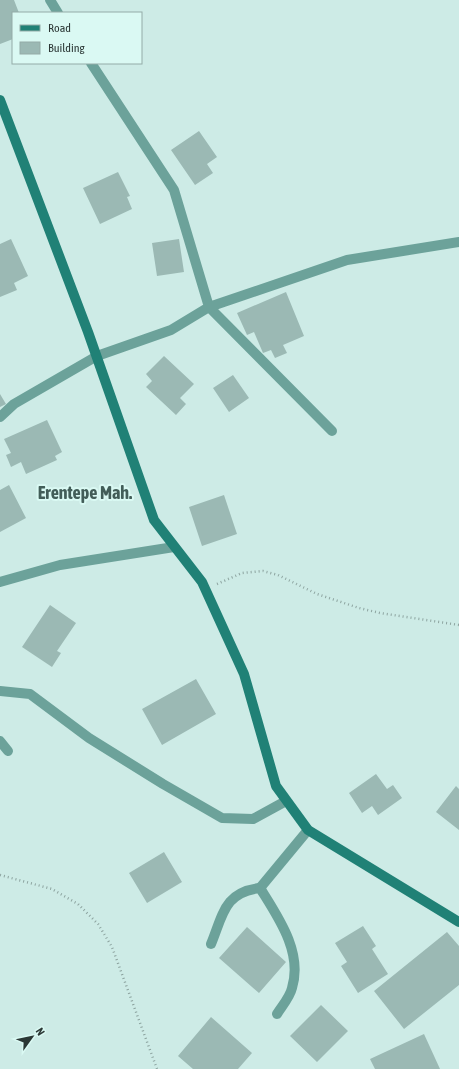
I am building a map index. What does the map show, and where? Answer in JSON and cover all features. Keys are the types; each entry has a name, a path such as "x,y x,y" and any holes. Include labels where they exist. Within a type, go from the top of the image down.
{"street":[{"path":"50,0 57,12"},
{"path":"92,64 174,190 209,307 332,431"},
{"path":"0,100 97,356 154,520 202,582 244,674 276,786 308,830 459,922"},
{"path":"0,418 14,404 97,356 171,330 209,307 347,260 459,242"},
{"path":"0,582 60,565 174,546"},
{"path":"0,690 30,694 89,738 162,784 222,818 253,819 286,801"},
{"path":"0,741 8,751"},
{"path":"211,944 227,904 236,894 249,889 260,888 308,830"},
{"path":"260,888 287,935 294,958 292,989 277,1014"}],"path":[{"path":"205,589 242,573 263,571 278,575 324,596 358,608 380,613 459,625"},
{"path":"0,875 52,889 78,904 98,924 112,947 157,1069"}],"building":[{"path":"0,0 14,0 19,12 12,12 12,39 0,44"},
{"path":"199,131 217,157 207,164 213,173 195,185 171,150"},
{"path":"118,172 130,196 127,197 132,209 100,224 83,188"},
{"path":"11,239 28,276 14,283 17,290 0,297 0,244"},
{"path":"179,239 184,272 157,276 152,243"},
{"path":"286,292 304,336 283,345 287,353 275,358 271,350 263,353 254,332 247,335 237,313"},
{"path":"164,356 194,384 180,398 186,404 176,415 146,387 152,381 146,374"},
{"path":"233,375 249,398 229,412 213,388"},
{"path":"0,394 6,404 0,407"},
{"path":"47,420 62,452 55,456 57,460 26,474 21,462 11,467 6,455 11,453 4,439"},
{"path":"9,485 26,518 0,532 0,490"},
{"path":"224,495 237,534 202,546 189,507"},
{"path":"50,605 76,623 57,651 61,653 52,667 22,647"},
{"path":"196,679 216,714 162,745 142,709"},
{"path":"376,774 387,789 393,785 402,798 378,815 372,806 362,813 349,793"},
{"path":"456,786 459,789 459,830 436,812"},
{"path":"164,852 182,882 147,903 129,873"},
{"path":"363,926 376,946 372,949 388,974 358,993 341,966 347,962 335,943"},
{"path":"247,927 286,962 259,993 219,958"},
{"path":"447,932 459,946 459,985 404,1029 374,991"},
{"path":"321,1005 348,1031 317,1062 290,1036"},
{"path":"211,1017 252,1053 238,1069 193,1069 178,1056"},
{"path":"424,1034 440,1069 375,1069 370,1059"}],"district":[{"name":"Erentepe Mah.","path":"85,493"}]}
